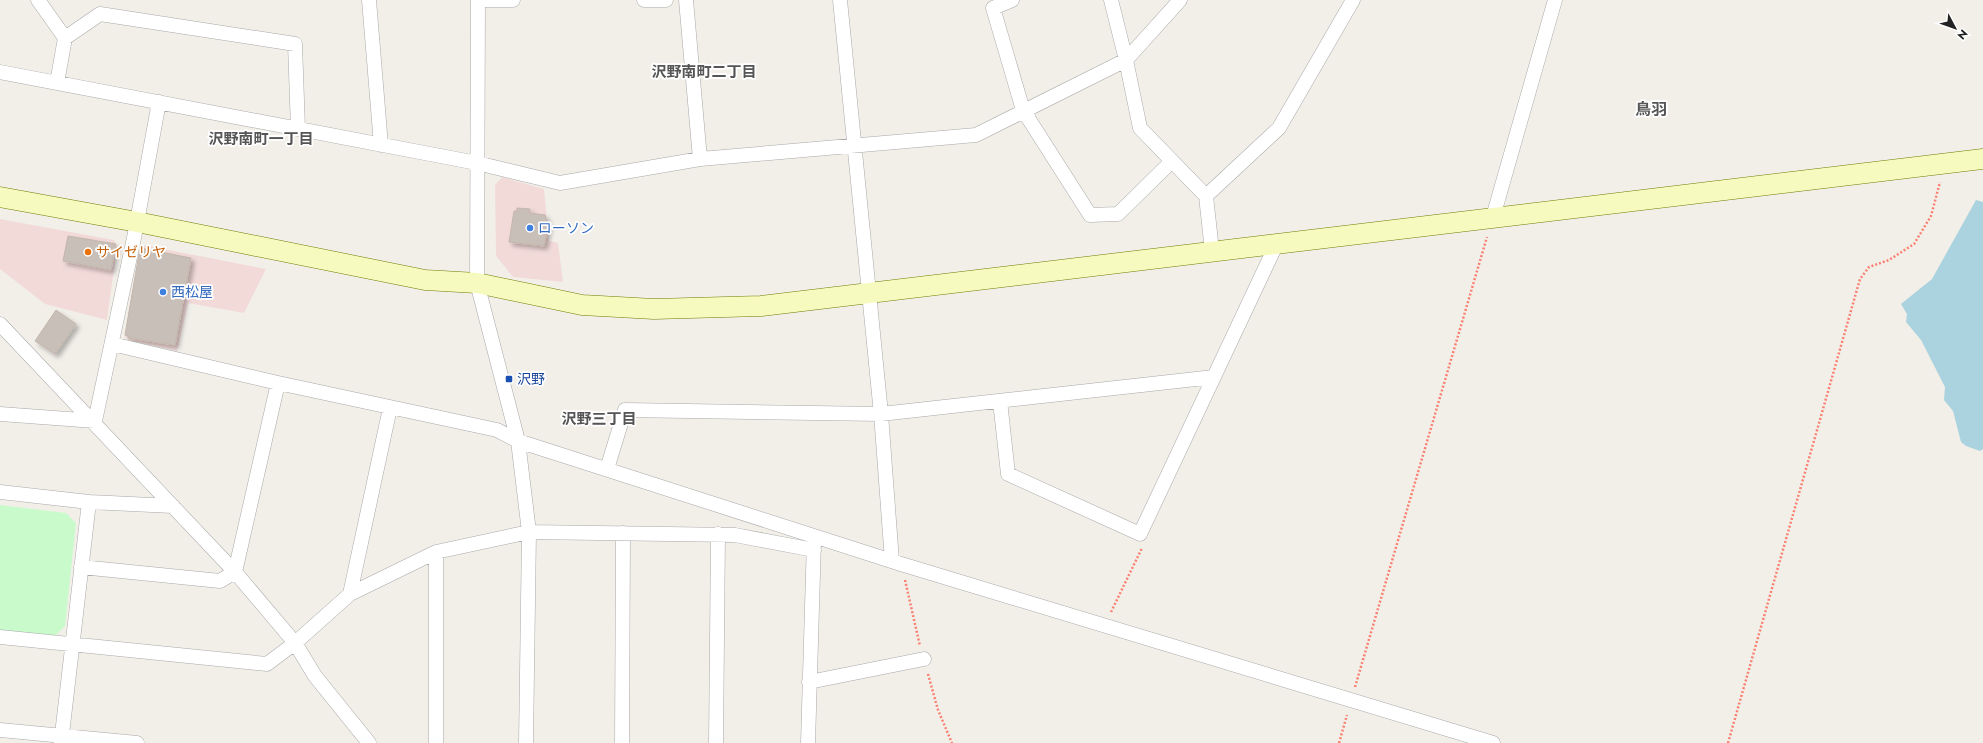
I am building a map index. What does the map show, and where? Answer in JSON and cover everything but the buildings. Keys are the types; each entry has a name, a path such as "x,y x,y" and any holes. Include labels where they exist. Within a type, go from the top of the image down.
{"street":[{"path":"38,0 65,38 57,83"},
{"path":"369,0 381,145"},
{"path":"513,0 478,0 477,283 518,441 529,532 526,743"},
{"path":"644,0 666,0"},
{"path":"686,0 700,160"},
{"path":"840,0 881,414 892,561"},
{"path":"1012,0 992,8 1023,110 1090,215 1118,214 1172,161"},
{"path":"1111,0 1126,60 1140,128 1206,196 1212,251"},
{"path":"0,72 477,163 560,183 700,160 976,135 1023,110 1126,60 1180,0"},
{"path":"1206,196 1279,128 1353,0"},
{"path":"1493,217 1554,0"},
{"path":"65,38 100,14 295,44 298,129"},
{"path":"95,422 137,222 159,102"},
{"path":"0,197 137,222 425,280 477,283 582,305 654,309 761,306 1983,159"},
{"path":"1000,402 1008,474 1140,534 1277,243"},
{"path":"0,324 95,422 236,572 295,643 315,676 369,743"},
{"path":"112,344 278,383 497,430 518,441 607,469 814,543 892,561 1493,743"},
{"path":"607,469 625,410 881,414 1000,402 1214,377"},
{"path":"81,567 220,581 236,572 278,383"},
{"path":"350,594 390,408"},
{"path":"0,414 95,422"},
{"path":"0,492 89,502 173,506"},
{"path":"61,740 89,502"},
{"path":"0,637 267,664 295,643 350,594 436,552 529,532 718,534 814,543"},
{"path":"622,743 623,533"},
{"path":"716,743 718,534"},
{"path":"808,743 814,543"},
{"path":"436,552 436,743"},
{"path":"810,682 924,659"},
{"path":"0,730 61,740 136,743"}],"path":[{"path":"1728,743 1860,279 1869,268 1889,260 1914,244 1931,216 1939,187 1942,164"},
{"path":"1339,743 1493,217"},
{"path":"1104,626 1143,545 1140,534"}],"shaded area":[{"path":"502,177 544,189 549,241 558,243 563,282 513,277 496,256 495,185"},
{"path":"0,219 114,240 117,247 107,320 45,304 0,269"},
{"path":"143,245 266,269 244,313 188,303 177,351 129,340 125,336 140,250"}],"green space":[{"path":"0,505 66,513 76,523 65,626 55,636 0,632"}],"water":[{"path":"1976,200 1983,202 1983,449 1980,451 1966,446 1961,442 1953,411 1944,400 1945,387 1921,340 1906,322 1907,314 1901,304 1932,279"}],"place":[{"name":"ローソン","path":"530,228"},
{"name":"サイゼリヤ","path":"88,252"},
{"name":"西松屋","path":"163,292"},
{"name":"沢野","path":"509,379"}],"district":[{"name":"沢野南町二丁目","path":"704,72"},
{"name":"鳥羽","path":"1651,109"},
{"name":"沢野南町一丁目","path":"261,139"},
{"name":"沢野三丁目","path":"599,419"}]}
